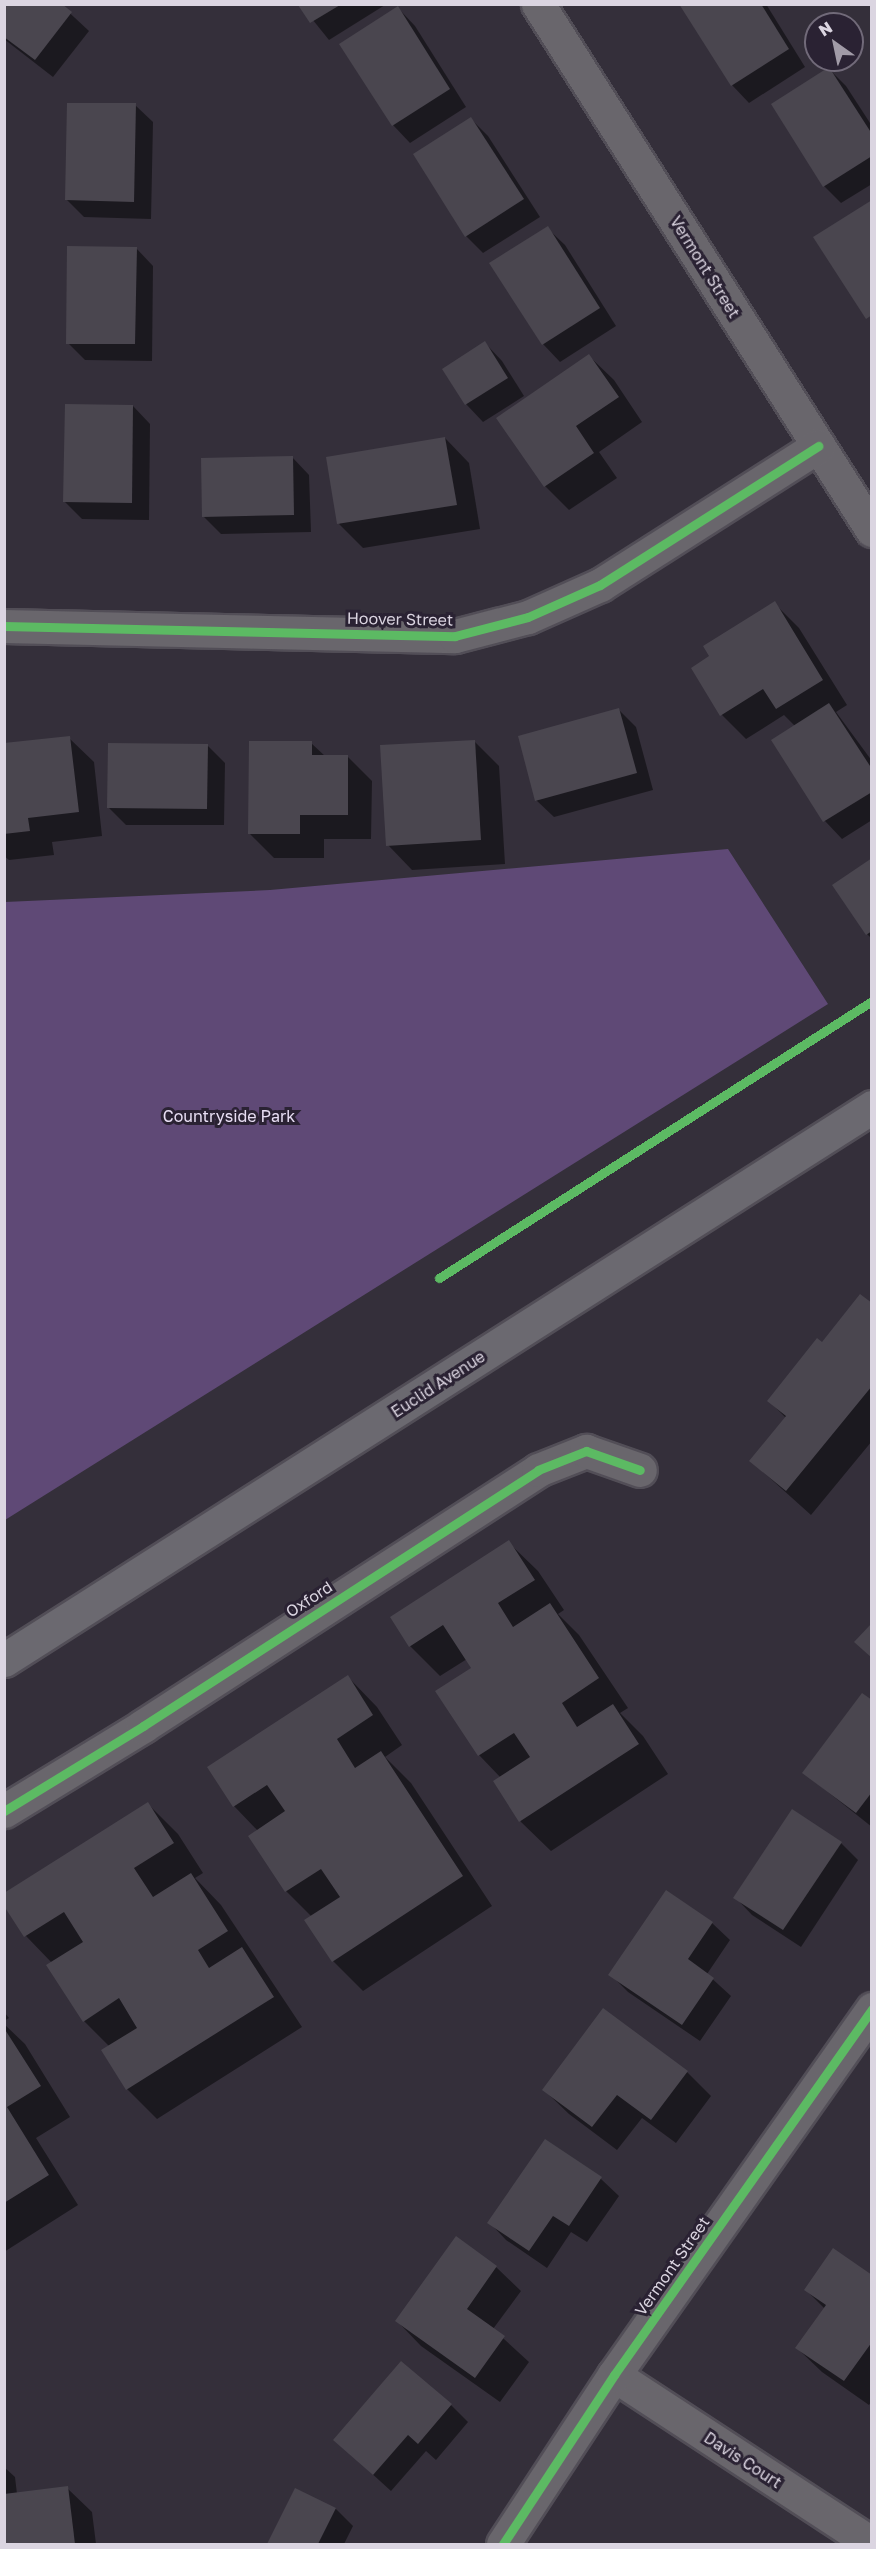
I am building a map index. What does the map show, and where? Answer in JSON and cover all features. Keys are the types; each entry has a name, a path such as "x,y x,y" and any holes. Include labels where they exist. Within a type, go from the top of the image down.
{"main road":[{"name":"Euclid Avenue","path":"4,1660 872,1107"}],"street":[{"name":"Vermont Street","path":"538,4 872,530"},
{"name":"Hoover Street","path":"4,626 455,636 528,617 600,585 818,446"},
{"name":"Oxford","path":"4,1811 143,1726 538,1470 586,1451 640,1470"},
{"name":"Vermont Street","path":"503,2544 614,2375 872,2009"},
{"name":"Davis Court","path":"614,2375 872,2544"}],"green space":[{"name":"Countryside Park","path":"728,849 828,1004 5,1520 5,902 270,890"}],"building":[{"path":"4,4 62,4 72,12 35,60 4,37"},
{"path":"679,4 761,4 789,49 731,86"},
{"path":"298,5 340,5 310,23"},
{"path":"398,6 450,89 392,126 339,44"},
{"path":"821,72 832,72 872,134 872,156 823,187 771,104"},
{"path":"67,103 136,103 134,202 65,200"},
{"path":"471,117 524,199 465,237 413,154"},
{"path":"872,200 872,315 866,319 813,237"},
{"path":"548,226 600,308 542,345 489,263"},
{"path":"67,246 137,247 135,344 66,344"},
{"path":"485,341 508,378 465,405 442,369"},
{"path":"589,354 619,397 576,426 594,453 544,487 496,418"},
{"path":"65,404 133,405 132,503 63,502"},
{"path":"445,437 457,505 337,524 326,457"},
{"path":"293,456 294,515 202,517 201,458"},
{"path":"775,601 823,680 776,709 763,689 720,716 691,668 709,656 703,646"},
{"path":"829,703 872,769 872,792 823,822 771,740"},
{"path":"619,708 637,773 535,801 518,736"},
{"path":"70,736 79,812 28,818 30,831 4,834 4,743"},
{"path":"475,740 481,840 386,846 380,745"},
{"path":"249,741 312,741 312,755 348,755 348,815 300,815 300,834 248,834"},
{"path":"108,743 208,744 207,809 107,808"},
{"path":"872,858 872,931 866,935 832,885"},
{"path":"860,1294 872,1303 872,1386 786,1491 749,1461 786,1416 767,1401 817,1338 822,1342"},
{"path":"509,1540 535,1580 498,1603 513,1627 550,1603 599,1678 562,1703 577,1727 613,1704 639,1744 519,1822 493,1781 530,1757 514,1733 478,1756 435,1691 471,1668 443,1625 409,1647 390,1617"},
{"path":"872,1623 872,1658 854,1642"},
{"path":"348,1675 373,1715 337,1739 355,1768 381,1751 463,1876 332,1962 304,1920 340,1897 321,1869 285,1892 248,1836 285,1811 267,1785 233,1807 207,1767"},
{"path":"862,1693 872,1700 872,1792 856,1813 802,1773"},
{"path":"148,1802 174,1843 134,1868 153,1897 191,1873 228,1931 198,1950 209,1968 242,1947 274,1997 126,2090 101,2050 137,2028 119,1998 83,2022 46,1965 83,1942 64,1912 24,1937 4,1906 4,1893"},
{"path":"792,1809 842,1842 783,1930 733,1898"},
{"path":"666,1890 713,1922 688,1959 714,1978 682,2025 608,1975"},
{"path":"603,2008 688,2071 651,2120 617,2095 592,2127 542,2090"},
{"path":"4,2028 41,2086 7,2107 49,2175 4,2203"},
{"path":"545,2139 602,2177 569,2226 553,2216 529,2251 487,2223"},
{"path":"456,2236 497,2266 467,2309 505,2336 475,2378 395,2321"},
{"path":"833,2248 872,2275 872,2342 844,2381 795,2348 826,2305 804,2290"},
{"path":"401,2361 452,2404 418,2444 408,2435 373,2475 333,2440"},
{"path":"68,2486 75,2544 4,2544 4,2494"},
{"path":"295,2488 336,2508 318,2544 267,2544"}],"cycle path":[{"path":"4,626 455,636 528,617 600,585 818,446"},
{"path":"439,1278 872,1001"},
{"path":"4,1811 143,1726 538,1470 586,1451 640,1470"},
{"path":"503,2544 614,2375 872,2009"}]}
